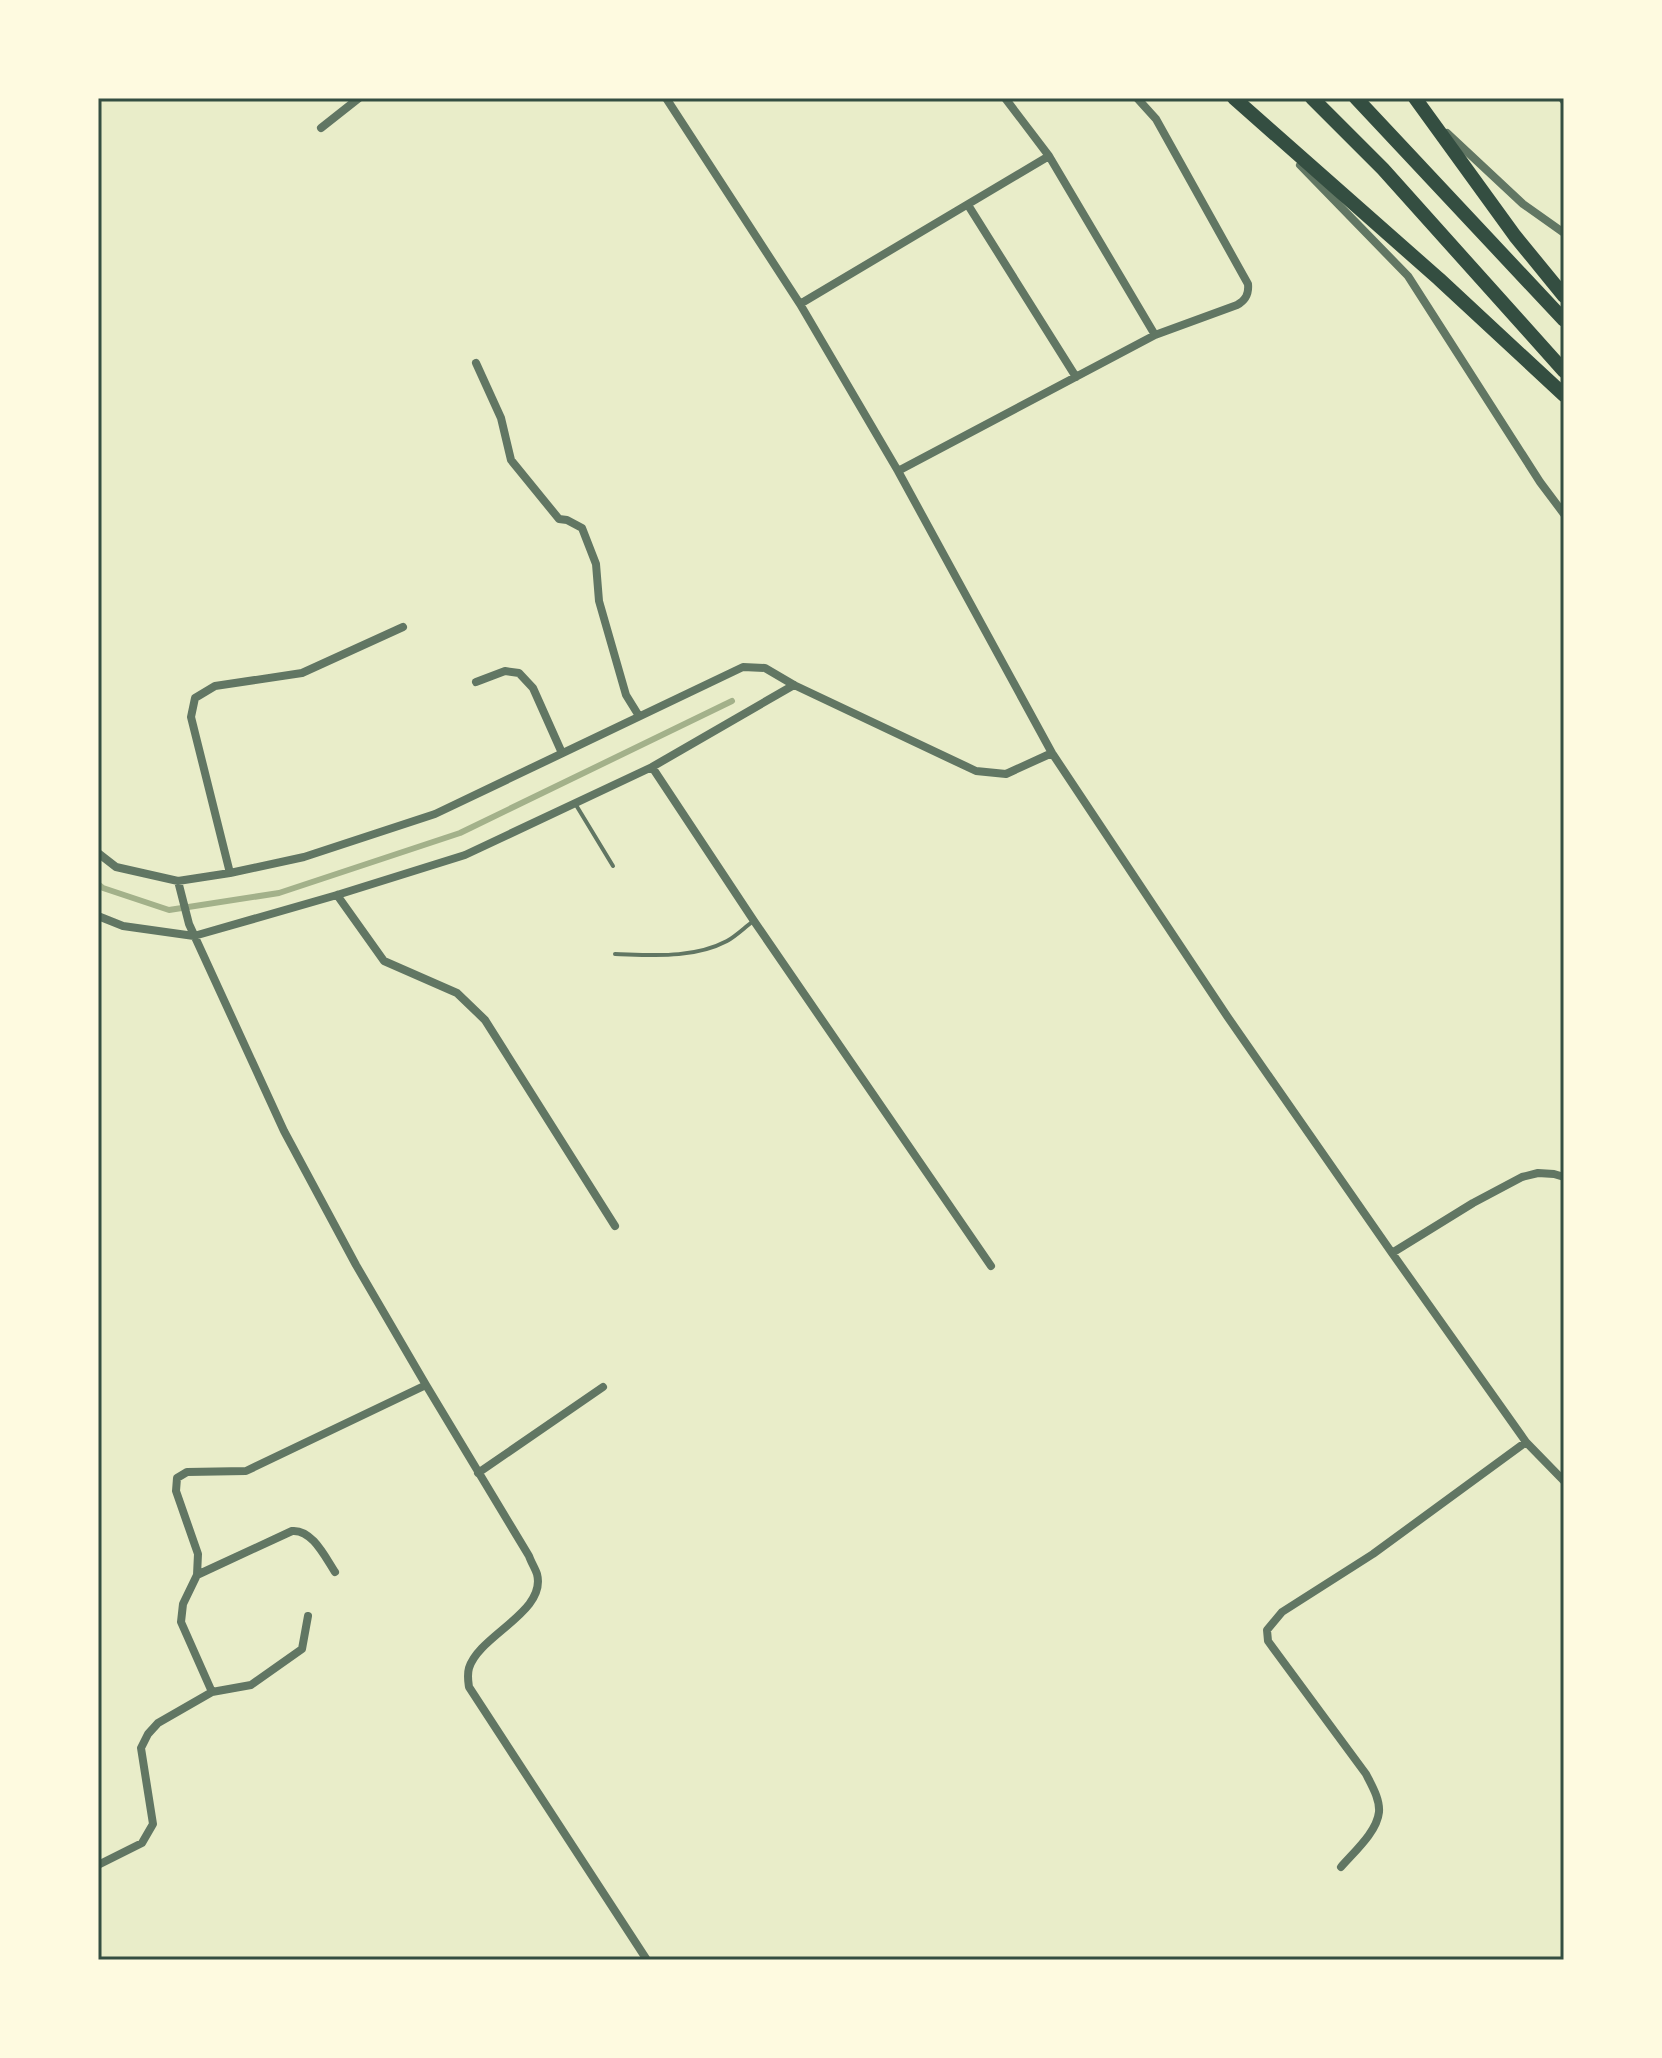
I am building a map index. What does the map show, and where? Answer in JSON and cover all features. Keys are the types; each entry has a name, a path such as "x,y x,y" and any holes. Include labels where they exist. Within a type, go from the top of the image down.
{"main road":[{"path":"1234,98 1439,279 1564,395"},
{"path":"1312,98 1383,169 1564,371"},
{"path":"1356,98 1564,320"},
{"path":"1415,98 1515,236 1564,296"}],"street":[{"path":"321,128 359,98"},
{"path":"666,98 800,304 898,471 1052,753 1227,1016 1392,1253 1526,1442 1564,1481"},
{"path":"1005,98 1049,156 1155,335"},
{"path":"898,471 1155,335 1245,301 1248,284 1156,119 1137,98"},
{"path":"1428,116 1523,204 1564,233"},
{"path":"1255,118 1408,276 1540,482 1564,514"},
{"path":"800,304 1049,156"},
{"path":"968,205 1076,377"},
{"path":"476,363 501,418 511,460 559,519 582,528 596,564 599,601 626,695 639,716"},
{"path":"230,873 191,717 195,698 215,686 302,673 403,627"},
{"path":"98,853 116,867 178,881 304,857 435,814 743,667 765,668 794,685 976,771 1006,774 1052,753"},
{"path":"476,682 505,671 519,673 533,688 562,753"},
{"path":"98,916 123,926 194,936 465,855 652,767 794,685"},
{"path":"652,767 991,1266"},
{"path":"178,881 194,936 284,1131 356,1265 538,1575 537,1590 531,1603 472,1659 467,1672 469,1687 647,1960"},
{"path":"337,895 384,961 457,993 485,1020 615,1226"},
{"path":"1392,1253 1522,1177 1538,1173 1564,1177"},
{"path":"212,1692 181,1622 183,1604 197,1575 198,1554 176,1491 177,1478 187,1472 246,1471 426,1385"},
{"path":"478,1473 603,1387"},
{"path":"1341,1867 1374,1827 1379,1812 1377,1796 1366,1774 1268,1641 1267,1630 1282,1612 1373,1554 1526,1442"},
{"path":"197,1575 300,1530 309,1535 335,1572"},
{"path":"98,1865 142,1843 153,1824 141,1748 148,1734 158,1723 212,1692 251,1685 302,1649 308,1616"}],"lane":[{"path":"575,803 613,866"},
{"path":"615,954 661,955 702,951 728,941 754,921"}],"waterway":[{"path":"98,884 169,910 279,893 460,833 732,701"}]}
